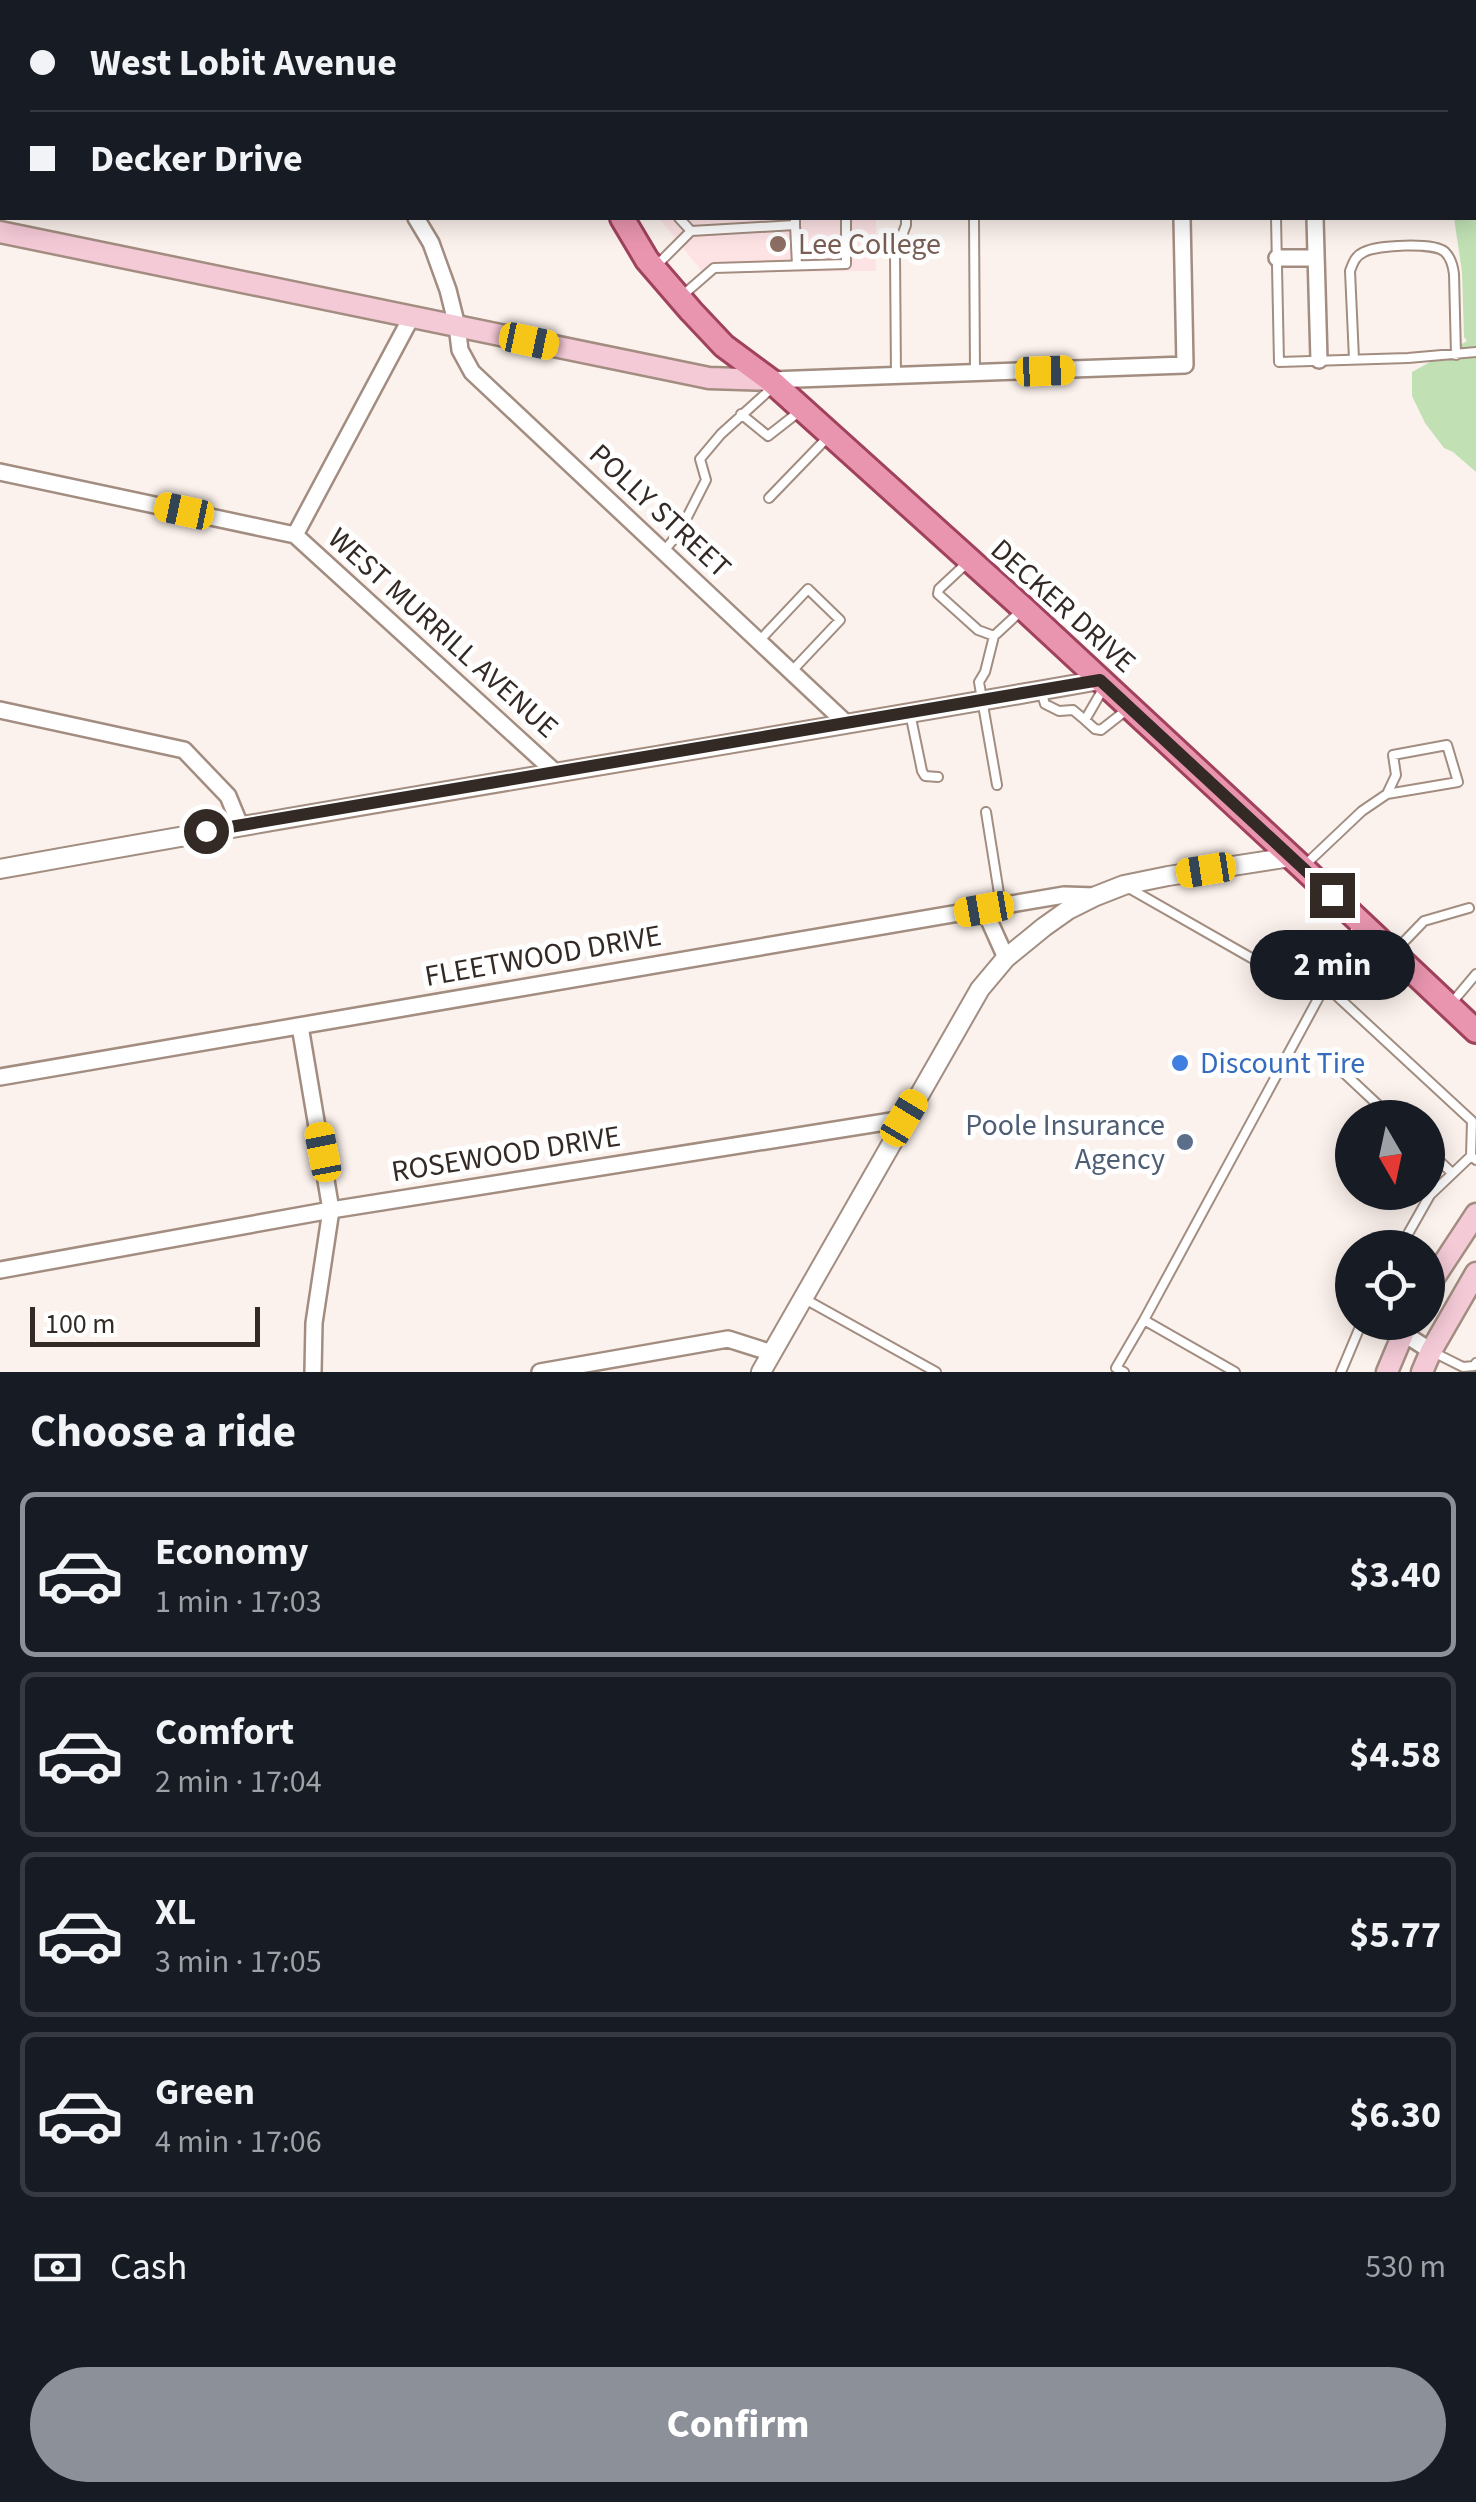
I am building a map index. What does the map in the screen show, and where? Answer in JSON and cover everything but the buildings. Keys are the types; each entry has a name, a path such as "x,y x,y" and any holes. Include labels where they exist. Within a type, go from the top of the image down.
{"main road":[{"name":"DECKER DRIVE","path":"623,220 654,268 724,346 772,383 1024,610 1476,1031"},
{"path":"0,232 709,378 772,383"},
{"path":"1445,1261 1476,1214"},
{"path":"1422,1372 1476,1273"},
{"path":"1386,1372 1401,1340"}],"street":[{"name":"POLLY STREET","path":"417,220 431,243 448,290 460,350 472,372 847,724"},
{"path":"772,383 1185,365 1182,220"},
{"path":"1315,220 1318,360"},
{"path":"1276,258 1316,258"},
{"path":"295,535 412,316"},
{"name":"WEST MURRILL AVENUE","path":"0,472 295,535 555,772"},
{"path":"0,868 1103,682"},
{"path":"0,710 184,750 228,796 240,825"},
{"path":"761,1372 980,989 1006,958 1068,910 1124,885 1297,862"},
{"name":"FLEETWOOD DRIVE","path":"0,1077 1064,895 1096,896"},
{"path":"993,907 1006,958"},
{"path":"300,1026 331,1210 314,1323 313,1372"},
{"name":"ROSEWOOD DRIVE","path":"0,1270 331,1210 904,1118"},
{"path":"540,1372 728,1338 772,1353"},
{"path":"1419,1340 1431,1351"}],"lane":[{"path":"681,220 691,231"},
{"path":"680,298 714,268 846,264 846,220"},
{"path":"896,376 896,254 906,220"},
{"path":"974,220 976,374"},
{"path":"1276,220 1279,362 1476,352"},
{"path":"654,268 691,231 795,221 797,265"},
{"path":"1354,359 1350,271 1355,258 1365,251 1392,247 1437,247 1452,263 1456,355"},
{"path":"663,552 679,533 706,480 700,459 772,383"},
{"path":"741,414 768,436 802,410"},
{"path":"769,498 830,435"},
{"path":"969,561 938,594 978,630 994,636"},
{"path":"759,641 808,590 840,620 791,672"},
{"path":"997,785 979,682 994,636 1024,610"},
{"path":"1085,720 1103,682"},
{"path":"1041,690 1045,704 1058,710 1073,710 1095,730 1102,730 1130,708"},
{"path":"910,713 922,771 925,776 938,777"},
{"path":"1297,862 1387,794 1458,782 1447,745 1394,754 1396,775 1387,794"},
{"path":"986,812 993,907"},
{"path":"1124,885 1298,984 1326,986 1472,1121 1474,1158 1430,1195 1410,1230"},
{"path":"1393,953 1424,922 1469,908"},
{"path":"1124,1372 1116,1368 1360,922"},
{"path":"1450,1006 1476,974"},
{"path":"1344,1073 1373,1100"},
{"path":"1445,1166 1452,1173"},
{"path":"803,1298 936,1372"},
{"path":"1144,1320 1236,1372"},
{"path":"1341,1372 1354,1340"},
{"path":"1431,1351 1463,1367 1474,1367"}],"shaded area":[{"name":"Lee College","path":"661,220 876,220 876,271 703,273"}],"green space":[{"path":"1454,220 1476,220 1476,472 1444,448 1425,423 1412,396 1412,372 1467,341"}],"place":[{"name":"Lee College","path":"778,244"},
{"name":"Discount Tire","path":"1180,1063"},
{"name":"Poole Insurance Agency","path":"1185,1142"}],"route":[{"path":"206,831 1100,680 1332,895"}]}
